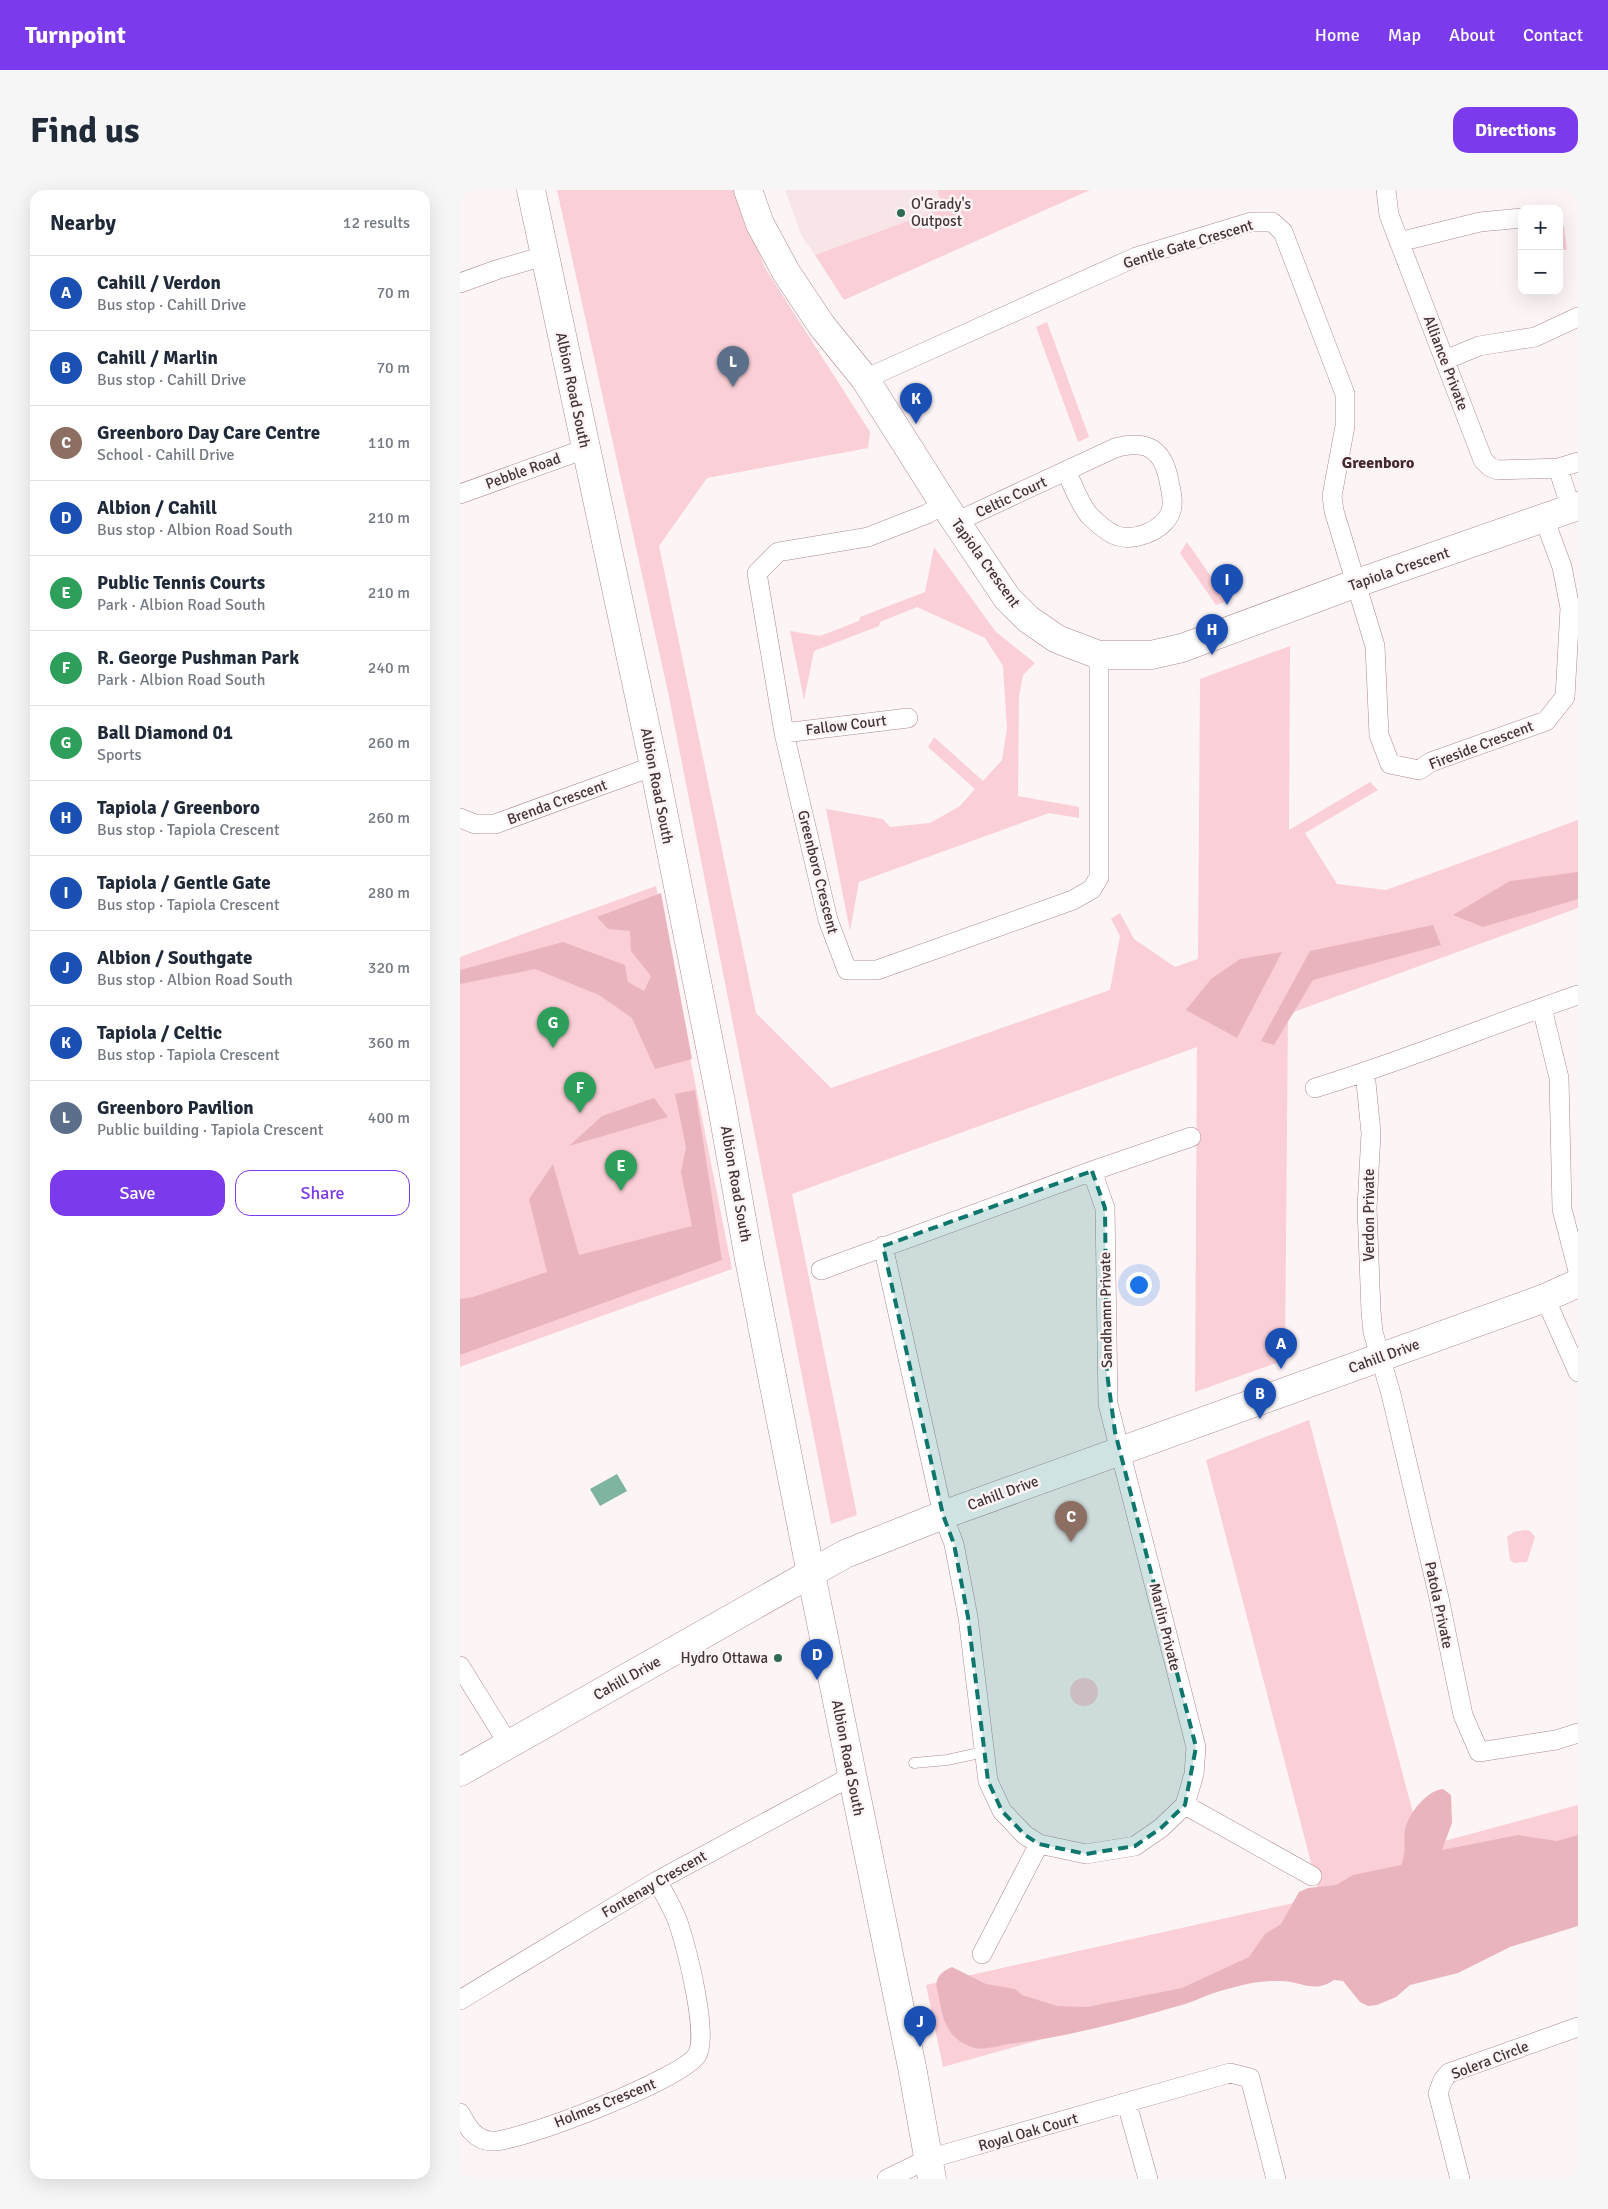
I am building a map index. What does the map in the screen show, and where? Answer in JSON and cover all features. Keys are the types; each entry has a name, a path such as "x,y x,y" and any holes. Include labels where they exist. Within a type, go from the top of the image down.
{"street":[{"name":"Albion Road South","path":"531,190 654,766 721,1102 749,1259 811,1574 912,2067 930,2169"},
{"name":"Tapiola Crescent","path":"748,190 760,224 786,272 822,326 865,379 950,513 1007,598 1028,619 1057,639 1099,655 1151,655 1182,648 1357,583 1574,507"},
{"name":"Alliance Private","path":"1386,190 1389,215 1483,460 1490,468 1498,470 1558,468 1578,462"},
{"path":"1399,242 1480,222 1518,218"},
{"name":"Gentle Gate Crescent","path":"865,379 1136,257 1251,222 1272,222 1283,232 1345,394 1345,426 1332,496 1334,511 1357,583"},
{"path":"460,283 544,256"},
{"path":"1445,360 1479,346 1535,337 1578,317"},
{"name":"Celtic Court","path":"950,513 1066,471 1115,448 1131,444 1145,446 1159,454 1166,468 1172,502 1170,513 1163,524 1146,534 1130,537 1114,535 1088,513 1066,471"},
{"name":"Pebble Road","path":"460,494 585,449"},
{"path":"1558,468 1574,507"},
{"name":"Greenboro Crescent","path":"950,513 927,514 868,537 778,552 757,573 784,733 828,920 847,970 877,970 1073,900 1092,890 1099,877 1099,655"},
{"name":"Fireside Crescent","path":"1357,583 1375,646 1378,735 1390,764 1419,770 1431,762 1546,721 1565,697 1570,608 1562,567 1544,518"},
{"name":"Fallow Court","path":"784,733 908,718"},
{"name":"Brenda Crescent","path":"460,818 475,824 495,824 654,766"},
{"path":"1315,1088 1365,1072 1578,995"},
{"path":"1542,1008 1559,1078 1562,1209 1578,1271"},
{"name":"Verdon Private","path":"1365,1072 1371,1133 1367,1208 1370,1312 1373,1332 1382,1357"},
{"path":"821,1270 1092,1171 1192,1137"},
{"name":"Sandhamn Private","path":"1092,1171 1105,1208 1106,1373 1108,1404 1120,1451"},
{"path":"883,1246 943,1515 954,1544 968,1617 988,1781 1002,1811 1025,1835 1039,1844 1086,1854 1135,1846 1161,1828 1185,1805 1312,1876"},
{"name":"Cahill Drive","path":"460,1772 845,1554 943,1515 1545,1298 1578,1283"},
{"path":"1545,1298 1578,1372"},
{"name":"Patola Private","path":"1382,1357 1439,1598 1463,1715 1479,1752 1556,1740 1578,1734"},
{"name":"Marlin Private","path":"1120,1451 1196,1747 1194,1774 1185,1805"},
{"path":"460,1666 509,1745"},
{"name":"Fontenay Crescent","path":"460,2000 657,1881 852,1776"},
{"path":"982,1954 1039,1844"},
{"name":"Holmes Crescent","path":"460,2113 466,2125 476,2137 491,2142 514,2139 653,2085 682,2068 696,2056 702,2038 701,2019 678,1925 657,1881"},
{"name":"Solera Circle","path":"1460,2179 1438,2093 1442,2080 1449,2073 1578,2027"},
{"name":"Royal Oak Court","path":"887,2179 930,2169 1127,2104 1230,2073 1250,2078 1276,2179"},
{"path":"1127,2104 1148,2179"}],"lane":[{"path":"914,1763 947,1760 984,1752"}],"highlighted area":[{"path":"1092,1171 1105,1208 1107,1373 1115,1432 1196,1747 1185,1805 1161,1828 1135,1846 1086,1854 1039,1844 1025,1835 1002,1811 988,1781 968,1617 954,1544 943,1515 883,1246"}],"shaded area":[{"path":"557,190 735,190 765,268 870,432 868,448 707,478 659,546 756,1013 831,1088 1110,990 1120,936 1111,919 1120,913 1134,939 1175,967 1198,959 1200,679 1290,646 1289,830 1370,782 1378,790 1305,833 1337,884 1386,890 1578,820 1578,908 1288,1014 1285,1360 1195,1392 1197,1047 792,1194 857,1515 831,1524 668,692"},
{"path":"785,190 937,190 943,208 815,255 802,237"},
{"path":"937,190 1090,190 844,300 815,255 943,208"},
{"path":"1563,226 1564,226 1567,250 1563,250"},
{"path":"1047,322 1089,437 1078,442 1036,327"},
{"path":"1187,542 1228,601 1216,605 1180,553"},
{"path":"934,547 996,632 1035,663 1023,675 1019,696 1018,796 1079,807 1079,818 1049,813 859,882 850,931 826,809 883,819 890,827 930,823 960,806 975,789 928,747 934,737 983,781 1002,760 1007,728 1003,666 985,638 917,607 880,622 879,626 814,651 804,700 790,631 820,636 859,621 860,617 925,592"},
{"path":"1578,872 1578,899 1483,927 1453,915 1510,881"},
{"path":"656,886 732,1269 460,1367 460,957"},
{"path":"661,893 692,1059 655,1069 632,1018 599,995 535,969 460,984 460,970 563,942 625,965 628,982 644,991 651,976 631,951 630,931 608,929 597,917"},
{"path":"1433,925 1441,945 1313,980 1274,1045 1261,1041 1310,951"},
{"path":"1282,952 1237,1038 1186,1010 1211,979 1240,959"},
{"path":"695,1090 722,1260 460,1355 460,1299 473,1297 547,1272 529,1199 553,1164 579,1255 692,1226 681,1172 686,1147 675,1094"},
{"path":"654,1098 668,1117 569,1146 602,1116"},
{"path":"1309,1420 1422,1847 1578,1805 1578,1889 943,2067 926,1985 1320,1897 1206,1460"},
{"path":"617,1474 627,1491 600,1506 590,1489"},
{"path":"1530,1531 1535,1537 1527,1562 1514,1563 1510,1560 1507,1537 1514,1532"},
{"path":"1084,1678 1094,1682 1098,1692 1094,1702 1084,1706 1074,1702 1070,1692 1074,1682"},
{"path":"1443,1789 1451,1795 1452,1823 1442,1850 1518,1835 1557,1841 1578,1835 1578,1926 1510,1947 1458,1973 1410,1985 1396,1997 1377,2005 1368,2006 1360,2002 1343,1981 1334,1980 1320,1986 1307,1986 1272,1981 1256,1982 1213,1993 1185,2004 1097,2028 987,2048 975,2048 964,2044 956,2039 946,2025 936,1985 942,1973 952,1967 986,1984 1015,1989 1022,1995 1057,2006 1087,2007 1182,1988 1249,1957 1265,1934 1281,1924 1299,1892 1308,1888 1336,1885 1353,1875 1401,1865 1403,1861 1405,1830 1410,1817 1425,1798 1437,1790"}],"place":[{"name":"O'Grady's Outpost","path":"901,213"},
{"name":"Greenboro Pavilion","path":"733,387"},
{"name":"Tapiola / Celtic","path":"916,424"},
{"name":"Tapiola / Gentle Gate","path":"1227,605"},
{"name":"Tapiola / Greenboro","path":"1212,655"},
{"name":"Ball Diamond 01","path":"553,1048"},
{"name":"R. George Pushman Park","path":"580,1113"},
{"name":"Public Tennis Courts","path":"621,1191"},
{"name":"Cahill / Verdon","path":"1281,1369"},
{"name":"Cahill / Marlin","path":"1260,1419"},
{"name":"Greenboro Day Care Centre","path":"1071,1542"},
{"name":"Hydro Ottawa","path":"778,1658"},
{"name":"Albion / Cahill","path":"817,1680"},
{"name":"Albion / Southgate","path":"920,2047"}],"district":[{"name":"Greenboro","path":"1378,463"}]}
